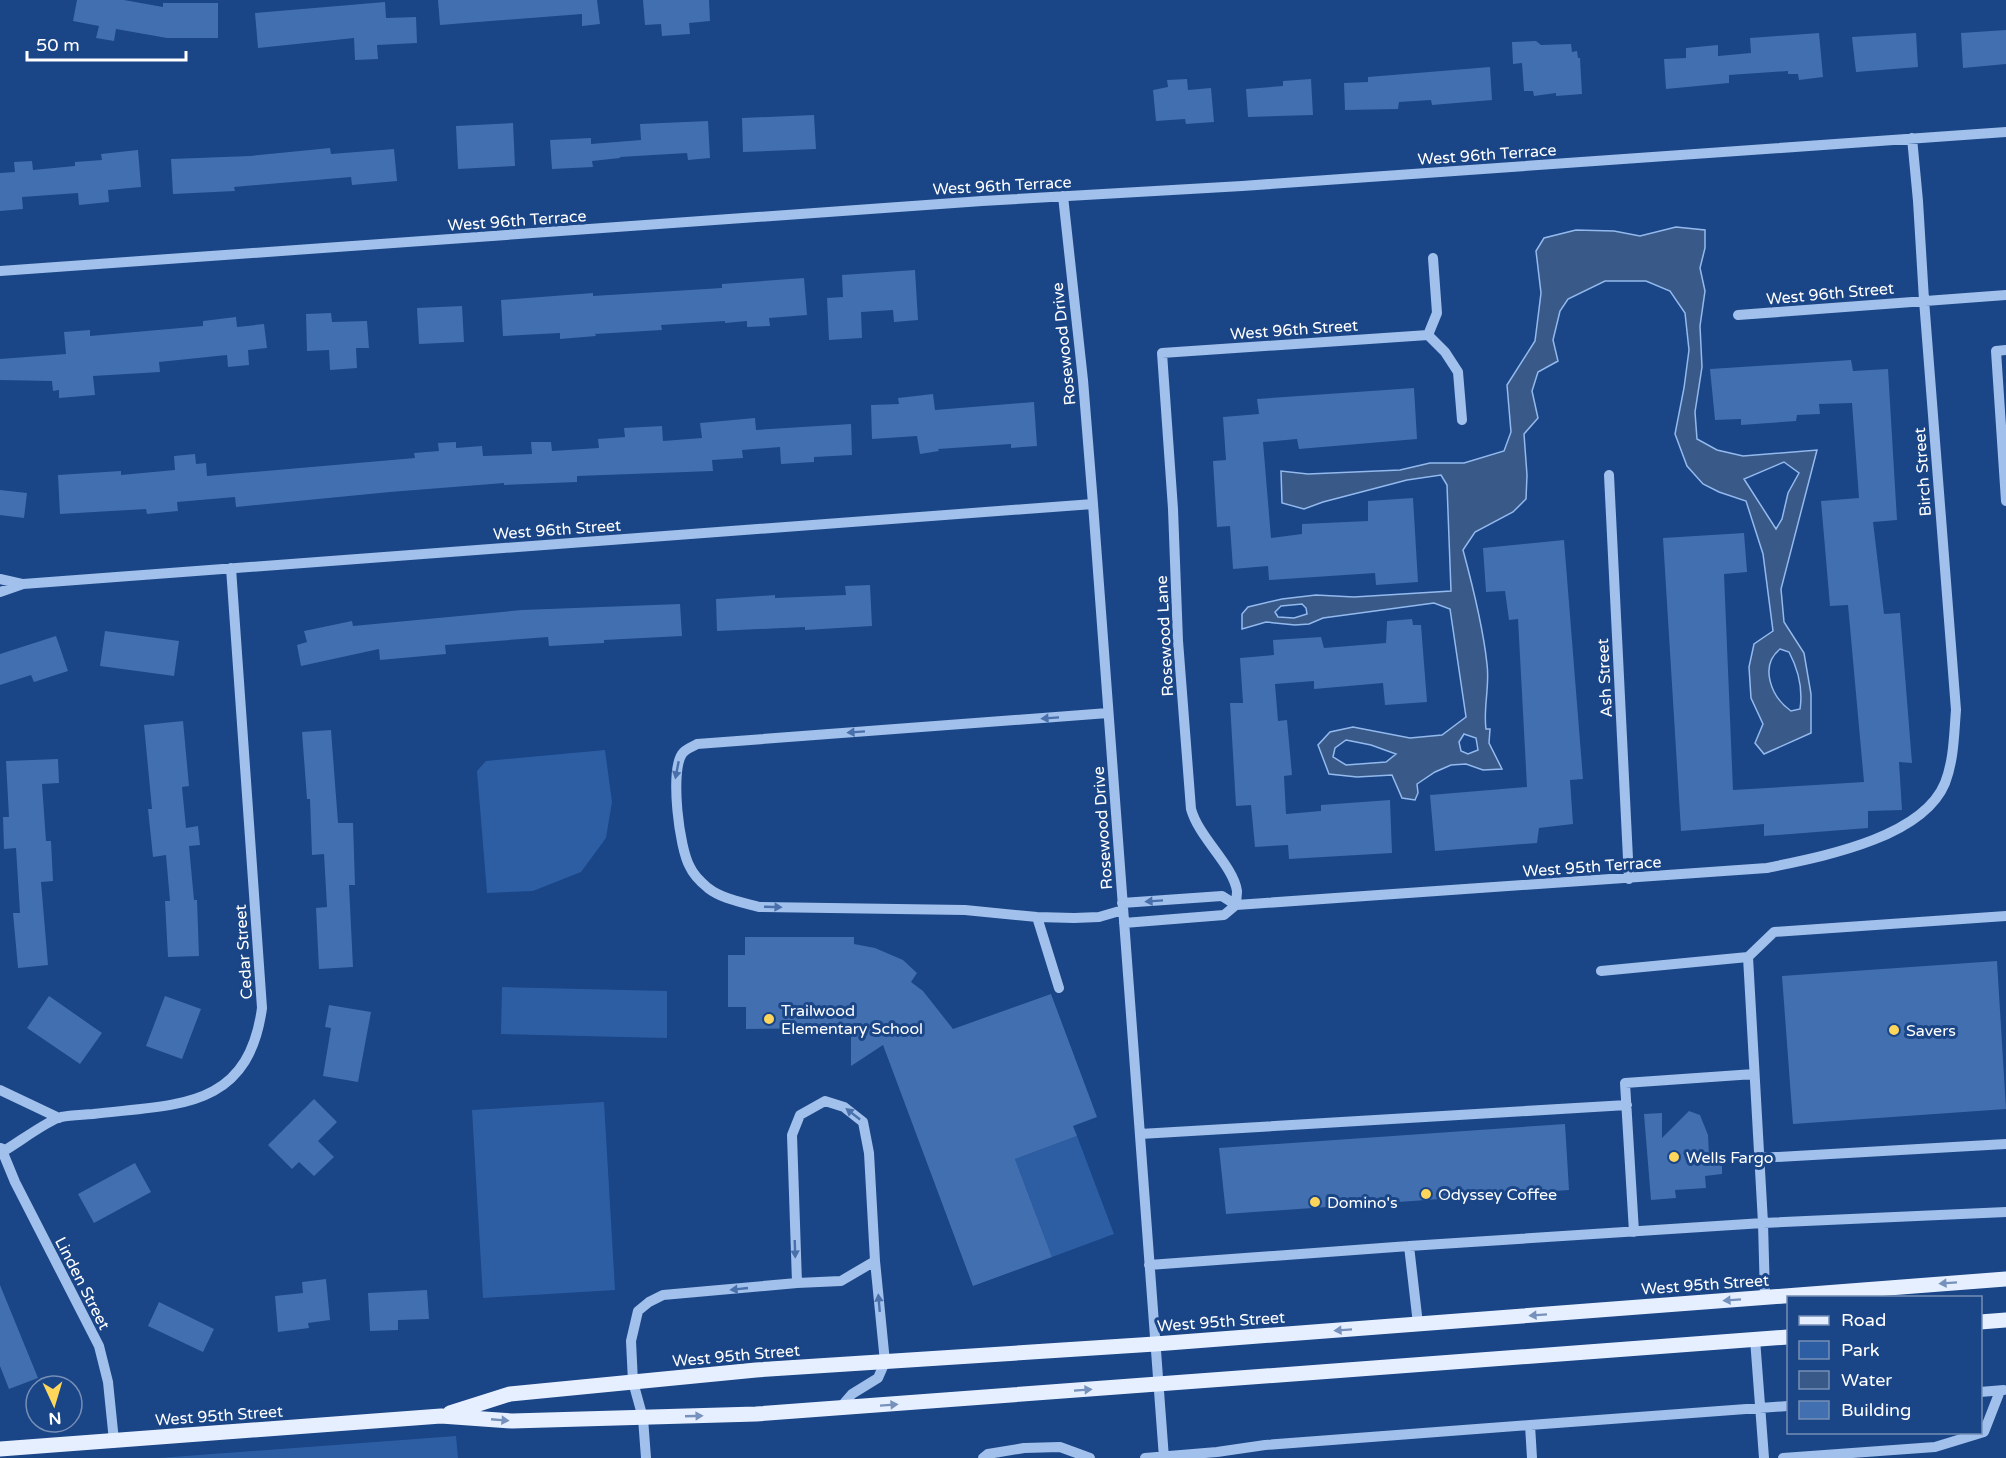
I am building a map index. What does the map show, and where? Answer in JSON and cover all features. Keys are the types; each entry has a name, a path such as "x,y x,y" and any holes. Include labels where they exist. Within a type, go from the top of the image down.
{"main road":[{"name":"West 95th Street","path":"441,1416 510,1394 756,1370 1155,1344 2006,1279"},
{"path":"1982,1322 2006,1320"},
{"name":"West 95th Street","path":"0,1449 441,1416 512,1421 756,1414 1787,1337"}],"street":[{"name":"West 96th Terrace","path":"0,271 982,201 1242,186 2006,132"},
{"name":"Birch Street","path":"1912,138 1956,710 1952,759 1944,785 1934,799"},
{"name":"Rosewood Drive","path":"1063,196 1083,380 1093,504 1164,1457"},
{"path":"1433,258 1437,314 1428,335 1445,352 1458,372 1462,420"},
{"path":"1924,300 2006,295"},
{"name":"West 96th Street","path":"1738,315 1924,300"},
{"name":"West 96th Street","path":"1162,353 1428,335"},
{"path":"2006,350 1996,351 2006,501"},
{"name":"Rosewood Lane","path":"1162,353 1173,509 1178,641 1191,809 1194,821 1231,876 1237,890 1236,905"},
{"name":"Ash Street","path":"1610,475 1629,879"},
{"name":"West 96th Street","path":"0,592 23,584 1093,504"},
{"name":"Cedar Street","path":"1,1149 59,1118 186,1103 211,1093 232,1078 249,1057 259,1032 262,1008 231,568"},
{"name":"West 96th Street","path":"0,579 23,584"},
{"name":"West 95th Terrace","path":"1108,713 697,744 683,752 677,765 675,780 683,848 690,868 708,888 727,898 759,907 965,909 1037,917 1074,918 1099,916 1123,907 1222,896 1236,905"},
{"name":"West 95th Terrace","path":"1124,923 1224,915 1236,905 1767,868 1846,850 1871,841 1907,823 1934,799"},
{"path":"1601,971 1748,957 1774,932 2006,916"},
{"path":"1037,917 1059,988"},
{"path":"1748,957 1765,1297"},
{"path":"1634,1232 1625,1083 1754,1074"},
{"path":"0,1090 59,1118"},
{"path":"797,1283 792,1135 800,1115 825,1101 844,1107 862,1122 869,1153 875,1261 885,1362 878,1378 852,1394 839,1408"},
{"path":"1140,1134 1627,1105"},
{"path":"1759,1158 2006,1144"},
{"name":"Linden Street","path":"1,1149 15,1182 99,1346 108,1382 114,1441"},
{"path":"1149,1265 1763,1223 2006,1212"},
{"path":"1409,1246 1418,1324"},
{"path":"646,1458 643,1418 633,1382 631,1341 638,1311 663,1295 841,1281 875,1261"},
{"path":"1755,1339 1764,1458"},
{"path":"1982,1392 2003,1390 1982,1433"},
{"path":"1145,1458 1245,1453 1530,1425 1787,1406"},
{"path":"1530,1425 1532,1458"},
{"path":"1783,1458 1935,1447 1977,1434"},
{"path":"983,1458 988,1454 1024,1448 1060,1447 1090,1458"}],"green space":[{"path":"605,750 612,802 606,838 581,872 533,891 487,893 477,771 486,761"},
{"path":"502,987 667,991 667,1038 501,1034"},
{"path":"604,1102 615,1290 483,1298 472,1110"},
{"path":"1077,1136 1114,1234 1052,1257 1015,1159"},
{"path":"456,1436 458,1458 159,1458"}],"water":[{"path":"1676,227 1705,230 1705,248 1700,268 1705,291 1700,326 1702,367 1695,412 1697,439 1717,450 1743,456 1817,450 1781,589 1784,622 1804,653 1811,694 1811,733 1764,754 1755,743 1763,724 1751,698 1749,667 1754,644 1773,631 1763,554 1746,501 1703,484 1687,466 1675,434 1689,350 1685,313 1670,291 1646,281 1605,281 1568,299 1560,311 1553,340 1558,361 1538,372 1532,391 1538,418 1524,434 1526,499 1513,512 1475,532 1463,550 1477,607 1488,672 1486,729 1490,729 1489,743 1502,769 1483,770 1466,764 1451,765 1417,784 1418,793 1415,800 1402,798 1392,775 1357,777 1329,774 1318,745 1330,732 1353,727 1410,738 1442,735 1466,717 1450,609 1434,603 1323,618 1309,624 1266,622 1242,629 1242,614 1248,607 1282,599 1316,595 1354,597 1451,591 1447,485 1441,475 1407,480 1304,509 1282,503 1281,471 1308,474 1400,470 1430,463 1464,463 1504,451 1511,432 1507,385 1535,341 1541,293 1536,251 1544,238 1576,230 1614,231 1640,236","holes":["1784,462 1799,473 1788,493 1782,519 1776,529 1744,479","1302,604 1307,614 1294,618 1278,617 1275,612 1281,606","1780,649 1789,652 1799,679 1800,709 1791,711 1773,690 1769,672 1774,656","1464,734 1476,738 1478,750 1468,754 1461,751 1459,742","1346,740 1371,745 1396,754 1386,762 1346,765 1333,757 1335,748"]}],"building":[{"path":"77,0 124,0 163,7 163,3 218,3 218,38 167,38 116,29 114,41 96,38 99,26 73,21"},
{"path":"438,0 597,0 600,24 582,26 582,14 440,25"},
{"path":"643,0 709,0 710,21 689,23 690,34 662,36 661,24 645,25"},
{"path":"385,2 386,18 416,17 417,43 377,45 378,59 355,60 354,38 258,48 255,13"},
{"path":"2006,30 2006,64 1963,68 1961,33"},
{"path":"1819,33 1823,77 1799,80 1798,74 1788,74 1788,71 1729,75 1729,83 1666,89 1664,59 1686,58 1686,48 1718,45 1718,56 1751,53 1750,38"},
{"path":"1916,33 1918,67 1856,72 1852,37"},
{"path":"1536,41 1541,45 1571,44 1572,52 1577,51 1578,58 1580,58 1582,94 1556,96 1556,93 1534,96 1533,91 1524,91 1522,63 1513,64 1512,42"},
{"path":"1490,67 1492,100 1432,105 1431,100 1399,102 1398,109 1345,110 1344,83 1368,82 1368,77"},
{"path":"1187,79 1188,90 1211,88 1214,122 1186,124 1185,119 1156,121 1153,90 1168,87 1167,80"},
{"path":"1311,79 1313,115 1248,117 1246,89 1283,86 1283,81"},
{"path":"814,115 816,149 743,152 742,118"},
{"path":"708,121 710,158 688,160 687,153 620,157 592,161 593,167 552,169 550,140 591,138 591,144 641,140 640,124"},
{"path":"513,123 515,166 458,169 456,126"},
{"path":"330,148 331,154 394,149 397,181 352,185 351,177 234,187 235,191 173,194 171,159 250,156"},
{"path":"138,150 141,187 108,190 109,202 79,205 78,193 22,197 23,209 0,211 0,173 15,172 14,162 32,161 33,170 75,166 75,162 102,160 101,154"},
{"path":"915,270 918,320 894,322 893,310 861,312 862,338 829,340 827,298 843,297 842,275"},
{"path":"804,278 807,315 769,318 770,326 747,327 747,321 725,323 725,321 661,325 662,330 595,334 596,336 560,339 560,333 503,336 501,300 593,293 593,296 722,288 722,284"},
{"path":"462,306 464,342 419,344 417,308"},
{"path":"331,313 332,322 367,321 369,348 356,348 357,368 330,370 329,350 307,351 306,314"},
{"path":"236,317 237,327 264,324 267,348 248,350 249,365 228,367 227,355 159,362 160,372 93,376 95,395 59,398 59,390 53,391 52,381 0,380 0,359 66,354 64,332 90,330 90,336 203,326 203,321"},
{"path":"1851,360 1853,371 1888,369 1897,520 1873,522 1884,614 1900,613 1912,763 1899,762 1902,810 1868,811 1868,828 1764,836 1764,824 1681,831 1663,538 1744,533 1747,572 1724,574 1733,790 1864,782 1848,605 1830,606 1821,501 1859,498 1852,403 1819,404 1820,414 1797,415 1796,421 1741,425 1741,419 1715,420 1710,369"},
{"path":"1414,388 1417,439 1299,449 1297,439 1263,442 1271,538 1302,534 1302,524 1368,521 1368,501 1413,498 1418,582 1376,585 1375,573 1269,580 1268,566 1233,569 1230,526 1217,527 1213,461 1226,460 1223,417 1259,414 1257,399"},
{"path":"933,394 935,410 1034,402 1037,446 1011,448 1011,444 938,449 939,451 920,454 917,436 872,439 871,405 899,404 898,398"},
{"path":"755,418 756,430 851,424 852,455 814,457 814,462 781,464 780,447 742,450 743,458 712,460 713,471 577,476 577,482 504,485 504,483 236,507 235,497 177,502 178,511 147,514 146,509 60,514 58,475 121,471 121,475 175,470 174,456 195,454 196,464 206,463 207,476 415,458 414,453 439,451 438,443 456,442 456,448 482,446 483,456 532,454 531,442 551,442 552,451 599,448 598,439 625,437 624,428 662,426 663,441 702,438 700,423"},
{"path":"0,490 27,493 24,518 0,515"},
{"path":"1564,540 1583,779 1570,780 1573,824 1539,828 1537,843 1435,851 1430,795 1527,787 1518,619 1509,620 1505,591 1486,592 1483,548"},
{"path":"870,585 872,626 805,630 805,627 717,631 716,599 775,595 775,598 846,595 845,586"},
{"path":"680,604 682,636 604,640 604,643 549,646 548,637 445,645 446,654 380,660 379,649 301,666 297,645 307,642 304,631 352,621 353,626 522,610"},
{"path":"1412,619 1413,625 1421,625 1427,702 1385,705 1383,683 1314,689 1314,681 1275,684 1278,721 1287,720 1292,775 1284,776 1286,814 1321,811 1321,805 1390,800 1392,853 1289,859 1288,845 1255,847 1251,805 1236,806 1230,703 1243,703 1240,658 1274,655 1273,640 1321,637 1324,648 1386,643 1387,621"},
{"path":"105,631 179,641 174,676 100,666"},
{"path":"56,636 68,671 34,682 31,675 0,685 0,654"},
{"path":"183,721 189,786 182,787 186,828 198,826 200,845 189,846 194,900 197,900 199,956 168,957 165,901 170,901 166,855 153,857 148,809 152,809 144,725"},
{"path":"331,730 338,823 353,823 355,885 349,885 353,967 319,969 316,908 327,907 324,854 312,855 310,799 307,799 302,732"},
{"path":"58,759 59,783 42,784 46,841 51,841 53,881 41,882 48,965 18,968 13,913 20,913 16,848 4,849 3,817 9,817 6,761"},
{"name":"Trailwood Elementary School","path":"745,937 854,937 854,944 875,948 903,960 917,973 911,982 923,991 953,1029 1051,994 1097,1117 1073,1126 1077,1136 1015,1159 1052,1257 973,1286 883,1045 851,1066 851,1028 746,1029 746,1007 728,1007 728,955 745,955"},
{"name":"Savers","path":"1997,961 2006,1109 1793,1124 1782,976"},
{"path":"49,996 102,1033 80,1064 27,1028"},
{"path":"165,996 201,1009 182,1059 146,1046"},
{"path":"329,1005 371,1012 358,1082 323,1076 331,1028 325,1027"},
{"path":"314,1099 337,1122 318,1141 334,1157 314,1176 299,1162 292,1169 268,1145"},
{"name":"Wells Fargo","path":"1689,1111 1700,1115 1708,1135 1709,1155 1722,1162 1722,1174 1705,1176 1706,1188 1675,1190 1676,1198 1651,1200 1644,1114 1662,1113 1662,1138"},
{"path":"1565,1124 1569,1190 1226,1214 1219,1148"},
{"path":"135,1163 151,1192 94,1223 78,1194"},
{"path":"326,1279 330,1320 308,1323 309,1328 278,1332 275,1296 303,1293 302,1282"},
{"path":"0,1285 36,1374 24,1374 24,1383 9,1389 0,1366"},
{"path":"427,1290 429,1319 398,1320 398,1330 370,1331 368,1293"},
{"path":"159,1302 214,1329 203,1352 148,1326"}],"place":[{"name":"Trailwood Elementary School","path":"769,1019"},
{"name":"Savers","path":"1894,1030"},
{"name":"Wells Fargo","path":"1674,1157"},
{"name":"Odyssey Coffee","path":"1426,1194"},
{"name":"Domino's","path":"1315,1202"}]}
